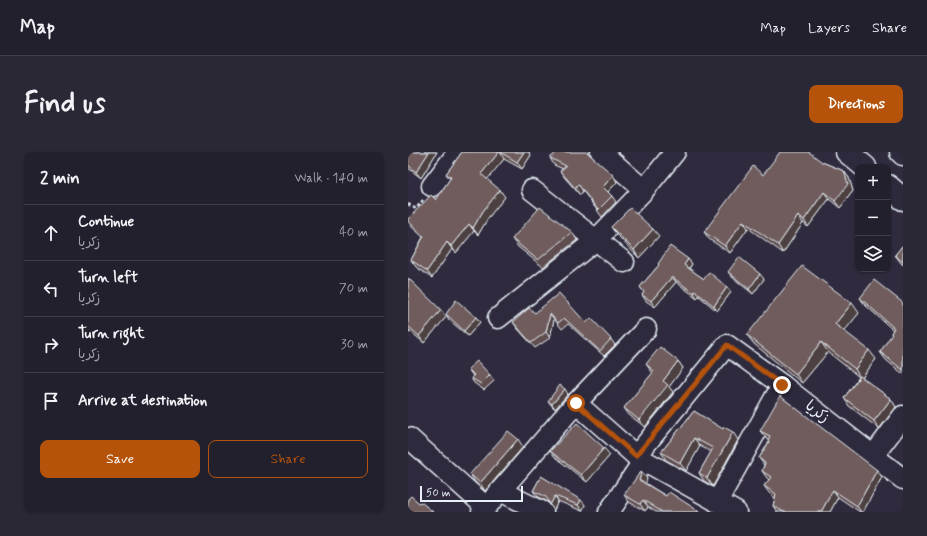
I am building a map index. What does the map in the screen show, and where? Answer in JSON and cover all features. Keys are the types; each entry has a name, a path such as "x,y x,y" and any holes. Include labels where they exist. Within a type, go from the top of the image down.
{"main road":[{"path":"847,152 861,164"},
{"path":"891,189 903,199"}],"street":[{"path":"432,186 458,152"},
{"path":"601,152 644,190"},
{"path":"498,318 596,240 644,190 675,152"},
{"path":"532,190 624,262"},
{"path":"409,438 484,510 576,403 646,328"},
{"name":"زکریا","path":"640,458 727,345 782,385 903,479"},
{"path":"718,502 782,385"},
{"path":"576,403 640,458 736,512"},
{"path":"873,456 903,416"},
{"path":"609,512 640,458"},
{"path":"500,492 542,512"}],"building":[{"path":"408,152 429,152 416,172 408,165"},
{"path":"462,152 499,152 481,174 500,190 483,211 473,228 469,224 451,246 447,242 427,271 411,260 424,236 408,221 408,219 431,195 436,200 451,177 446,174"},
{"path":"500,152 524,152 517,162"},
{"path":"557,152 587,152 613,175 603,187 612,196 598,210 578,184 575,188 560,171 566,166 550,158"},
{"path":"780,152 809,152 822,162 844,171 848,184 835,201 824,192 804,220 798,216 778,245 743,221 725,246 704,232 753,166 763,175"},
{"path":"540,207 572,232 538,260 512,239"},
{"path":"630,208 653,229 634,250 611,227"},
{"path":"903,245 903,262 895,255"},
{"path":"670,246 688,259 684,265 704,279 709,272 727,287 714,306 695,291 694,293 672,277 651,301 642,295 644,292 640,287 659,265 658,264"},
{"path":"739,257 760,274 749,289 728,272"},
{"path":"802,266 852,303 835,324 869,350 855,369 821,342 796,374 747,335"},
{"path":"408,278 441,310 419,336 408,326"},
{"path":"874,280 903,303 903,370 880,352 892,334 891,333 894,328 860,298"},
{"path":"559,293 586,323 591,318 611,339 600,351 564,318 558,323 550,314 546,332 531,343 513,322 529,308 535,313"},
{"path":"456,300 476,317 464,331 446,314"},
{"path":"660,347 678,361 663,381 668,385 639,420 624,408 654,371 646,364"},
{"path":"477,361 490,375 481,384 471,378 474,375 468,369"},
{"path":"860,376 891,399 874,421 844,398"},
{"path":"560,385 565,389 552,404 548,401"},
{"path":"780,396 877,470 857,506 833,490 821,512 784,512 773,506 776,494 764,486 771,477 762,471 765,463 759,458 769,442 768,440 770,436 760,431"},
{"path":"694,411 723,429 724,427 733,432 707,478 699,473 713,448 694,438 680,463 661,452"},
{"path":"577,423 604,448 581,475 550,451"},
{"path":"508,431 518,439 480,483 470,474"},
{"path":"641,471 639,480 666,496 669,492 700,512 662,512 643,500 640,504 624,495"},
{"path":"541,476 581,500 578,505 555,496 550,505 545,496 533,491"},
{"path":"411,496 433,512 408,512 408,499"}],"route":[{"path":"576,403 636,456 727,345 782,385"}]}
